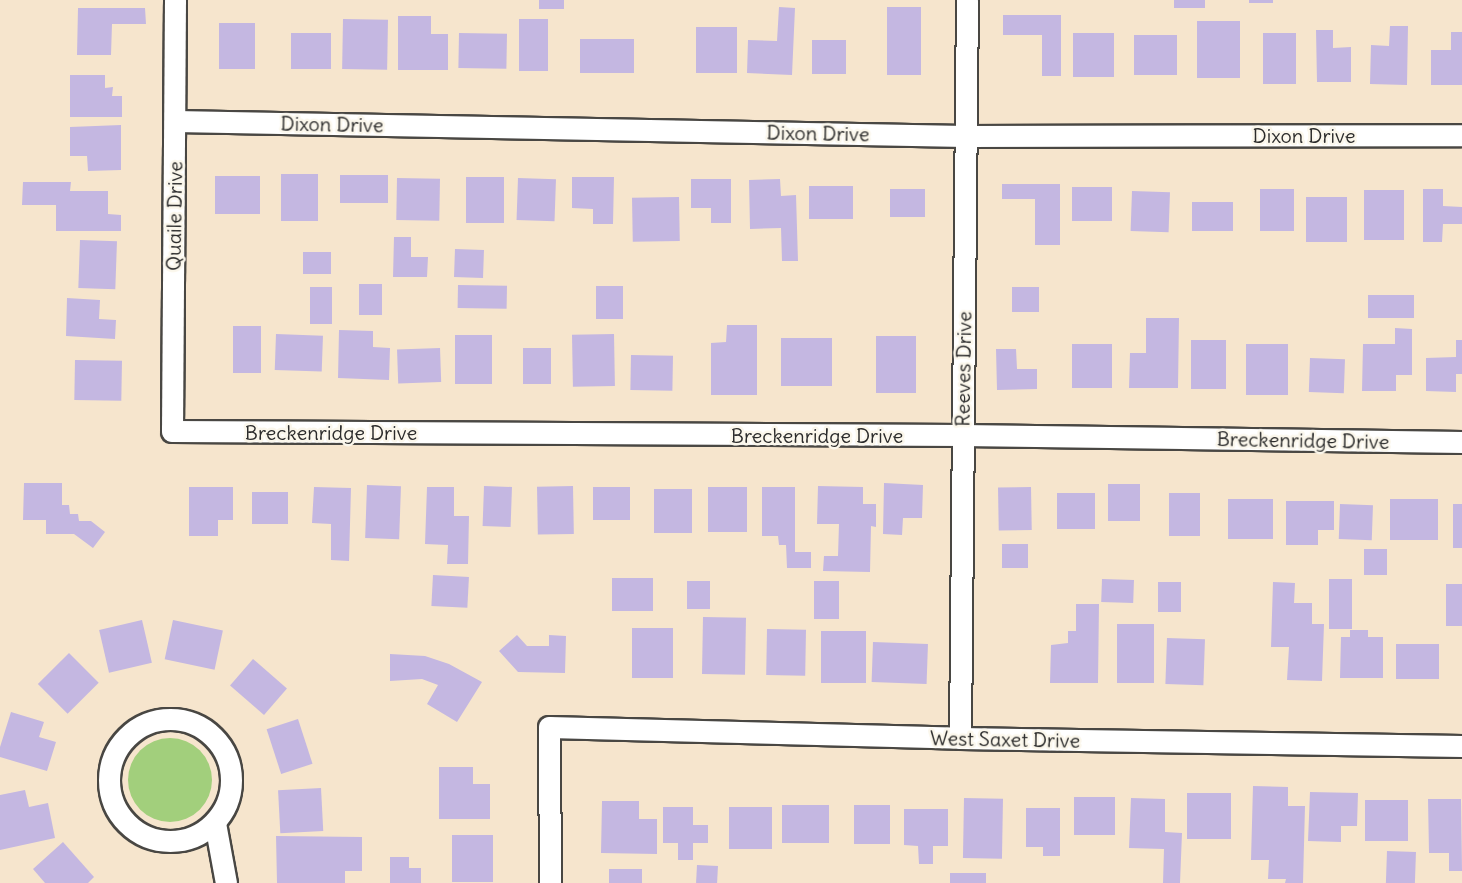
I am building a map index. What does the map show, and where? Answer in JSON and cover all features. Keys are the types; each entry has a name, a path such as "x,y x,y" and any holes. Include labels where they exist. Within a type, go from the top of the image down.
{"street":[{"name":"Quaile Drive","path":"172,431 175,0"},
{"name":"Reeves Drive","path":"960,738 967,0"},
{"name":"Dixon Drive","path":"175,121 966,136 1462,135"},
{"name":"Breckenridge Drive","path":"172,431 963,435 1462,442"},
{"path":"215,823 194,838 168,842 143,837 123,820 110,798 108,772 117,748 134,729 158,719 184,720 207,731 224,751 231,776 228,801 215,823 226,883"},
{"name":"West Saxet Drive","path":"550,883 549,727 960,738 1462,746"}],"green space":[{"path":"162,738 178,738 194,745 205,756 212,772 209,796 200,810 178,822 162,822 146,815 135,804 128,788 128,772 135,756 146,745"}],"building":[{"path":"539,0 564,0 564,9 539,9"},
{"path":"1174,0 1205,0 1205,8 1174,8"},
{"path":"1249,0 1273,0 1273,3 1249,3"},
{"path":"779,7 795,8 792,75 747,73 748,40 777,41"},
{"path":"887,7 921,7 921,75 887,75"},
{"path":"78,8 145,8 146,24 112,24 111,55 77,55"},
{"path":"1003,15 1061,15 1061,76 1042,76 1042,35 1003,35"},
{"path":"398,16 431,16 431,34 448,34 448,70 398,70"},
{"path":"343,19 388,20 387,70 342,69"},
{"path":"519,19 548,19 548,71 519,71"},
{"path":"1197,21 1240,21 1240,78 1197,78"},
{"path":"219,23 255,23 255,69 219,69"},
{"path":"1390,26 1408,26 1407,85 1370,84 1371,45 1389,46"},
{"path":"696,27 737,27 737,73 696,73"},
{"path":"1316,30 1333,30 1333,48 1351,47 1351,82 1317,82"},
{"path":"1451,32 1462,32 1462,85 1431,85 1431,50 1451,50"},
{"path":"291,33 331,33 331,69 291,69"},
{"path":"459,33 507,34 506,69 458,68"},
{"path":"1073,33 1114,33 1114,77 1073,77"},
{"path":"1263,33 1296,33 1296,84 1263,84"},
{"path":"1134,35 1177,35 1177,75 1134,75"},
{"path":"580,39 634,39 634,73 580,73"},
{"path":"812,40 846,40 846,74 812,74"},
{"path":"70,75 105,75 105,88 113,87 112,96 122,96 122,117 70,117"},
{"path":"121,125 121,170 88,171 87,156 70,156 70,127"},
{"path":"281,174 318,174 318,221 281,221"},
{"path":"340,175 388,175 388,203 340,203"},
{"path":"215,176 260,176 260,214 215,214"},
{"path":"466,177 504,177 504,223 466,223"},
{"path":"572,177 614,177 613,224 593,224 593,209 572,208"},
{"path":"397,178 440,179 439,221 396,220"},
{"path":"518,178 556,179 555,221 517,220"},
{"path":"691,179 731,179 731,223 711,223 711,208 691,208"},
{"path":"780,179 781,196 796,195 798,261 782,261 781,228 750,229 749,180"},
{"path":"23,182 71,182 70,191 108,191 108,214 121,215 121,231 56,231 56,205 22,205"},
{"path":"1002,184 1060,184 1060,245 1035,245 1035,199 1002,199"},
{"path":"809,186 853,186 853,219 809,219"},
{"path":"1072,187 1112,187 1112,221 1072,221"},
{"path":"890,189 925,189 925,217 890,217"},
{"path":"1260,189 1294,189 1294,231 1260,231"},
{"path":"1423,189 1443,189 1443,206 1462,207 1462,224 1443,224 1442,242 1423,242"},
{"path":"1364,190 1404,190 1404,240 1364,240"},
{"path":"1132,191 1170,192 1169,232 1131,231"},
{"path":"679,197 680,241 633,242 632,198"},
{"path":"1306,197 1347,197 1347,242 1306,242"},
{"path":"1192,202 1233,202 1233,231 1192,231"},
{"path":"394,237 411,237 411,257 428,257 427,277 393,277"},
{"path":"80,240 117,241 115,289 78,288"},
{"path":"455,249 484,250 483,278 454,277"},
{"path":"303,252 331,252 331,274 303,274"},
{"path":"359,284 382,284 382,315 359,315"},
{"path":"458,285 507,286 507,309 458,308"},
{"path":"596,286 623,286 623,319 596,319"},
{"path":"310,287 332,287 332,324 310,324"},
{"path":"1012,287 1039,287 1039,312 1012,312"},
{"path":"1368,295 1414,295 1414,318 1368,318"},
{"path":"67,298 100,300 99,319 116,320 115,339 66,336"},
{"path":"1146,318 1179,318 1178,388 1129,388 1130,353 1146,353"},
{"path":"727,325 757,325 757,395 711,395 711,343 726,342"},
{"path":"233,326 261,326 261,373 233,373"},
{"path":"1395,328 1412,329 1412,375 1396,375 1396,391 1362,391 1363,344 1395,344"},
{"path":"339,330 373,331 373,347 390,348 389,380 338,378"},
{"path":"276,334 323,336 322,372 275,370"},
{"path":"614,334 615,386 573,387 572,335"},
{"path":"455,335 492,335 492,384 455,384"},
{"path":"876,336 916,336 916,393 876,393"},
{"path":"781,338 832,338 832,386 781,386"},
{"path":"1191,340 1226,340 1226,389 1191,389"},
{"path":"1456,340 1462,340 1462,374 1456,374 1456,392 1426,391 1426,358 1456,357"},
{"path":"1072,344 1112,344 1112,388 1072,388"},
{"path":"1246,344 1288,344 1288,395 1246,395"},
{"path":"440,348 441,382 398,383 397,350"},
{"path":"523,348 551,348 551,384 523,384"},
{"path":"996,349 1016,349 1017,369 1037,369 1037,389 997,390"},
{"path":"631,355 673,356 672,391 630,390"},
{"path":"1310,358 1345,359 1344,393 1309,392"},
{"path":"75,360 122,361 121,401 74,400"},
{"path":"24,483 62,483 62,505 69,505 70,514 78,514 79,521 91,521 105,532 93,548 74,534 46,534 46,520 23,520"},
{"path":"884,483 923,485 922,518 903,518 902,535 883,534"},
{"path":"1108,484 1140,484 1140,521 1108,521"},
{"path":"367,485 401,486 399,539 365,538"},
{"path":"484,486 512,487 511,527 483,526"},
{"path":"573,486 574,534 538,535 537,487"},
{"path":"818,486 863,487 863,504 876,504 876,527 871,526 870,572 823,571 824,556 838,556 839,524 817,524"},
{"path":"189,487 233,487 233,520 218,520 218,536 189,536"},
{"path":"314,487 351,488 349,561 331,560 331,524 312,523"},
{"path":"427,487 454,487 454,516 469,516 468,564 447,564 448,545 425,544"},
{"path":"593,487 630,487 630,520 593,520"},
{"path":"708,487 747,487 747,532 708,532"},
{"path":"762,487 795,487 795,552 811,552 811,568 787,568 786,545 779,545 778,536 762,536"},
{"path":"1031,487 1032,530 999,531 998,488"},
{"path":"654,489 692,489 692,533 654,533"},
{"path":"252,492 288,492 288,524 252,524"},
{"path":"1057,493 1095,493 1095,529 1057,529"},
{"path":"1169,493 1200,493 1200,536 1169,536"},
{"path":"1228,499 1273,499 1273,539 1228,539"},
{"path":"1390,499 1438,499 1438,540 1390,540"},
{"path":"1286,501 1334,501 1334,530 1318,530 1318,545 1286,545"},
{"path":"1340,504 1373,505 1372,540 1339,539"},
{"path":"1453,504 1462,504 1462,548 1453,548"},
{"path":"1002,544 1028,544 1028,568 1002,568"},
{"path":"1364,549 1387,549 1387,575 1364,575"},
{"path":"433,575 469,577 467,608 431,606"},
{"path":"612,578 653,578 653,611 612,611"},
{"path":"1102,579 1134,580 1133,603 1101,602"},
{"path":"1329,579 1352,579 1352,629 1329,629"},
{"path":"687,581 710,581 710,609 687,609"},
{"path":"814,581 839,581 839,619 814,619"},
{"path":"1158,582 1181,582 1181,612 1158,612"},
{"path":"1273,582 1295,583 1294,603 1312,603 1312,624 1324,624 1322,681 1287,680 1289,647 1271,647"},
{"path":"1446,584 1462,584 1462,626 1446,626"},
{"path":"1076,604 1099,604 1098,683 1050,683 1051,645 1068,643 1068,631 1076,631"},
{"path":"703,617 746,618 745,675 702,674"},
{"path":"142,620 152,663 109,673 99,630"},
{"path":"173,620 223,631 215,670 165,659"},
{"path":"1117,624 1154,624 1154,683 1117,683"},
{"path":"632,628 673,628 673,678 632,678"},
{"path":"767,629 806,630 805,676 766,675"},
{"path":"1350,630 1368,630 1368,637 1383,637 1383,678 1340,678 1341,637 1350,637"},
{"path":"821,631 866,631 866,683 821,683"},
{"path":"517,635 527,646 549,646 549,635 566,636 565,673 518,672 499,651"},
{"path":"1167,638 1205,639 1203,685 1165,684"},
{"path":"873,642 928,644 927,684 872,682"},
{"path":"1396,644 1439,644 1439,679 1396,679"},
{"path":"69,653 99,683 68,714 38,684"},
{"path":"390,654 425,656 449,664 482,682 457,722 427,704 438,685 422,679 390,681"},
{"path":"253,659 287,689 264,715 230,685"},
{"path":"11,712 44,722 39,737 56,742 47,771 0,757 0,747"},
{"path":"298,719 313,764 281,774 267,729"},
{"path":"439,767 473,767 473,784 490,784 490,819 439,819"},
{"path":"1253,786 1288,787 1288,806 1305,806 1303,883 1285,883 1286,879 1268,879 1269,860 1251,860"},
{"path":"321,788 323,831 280,833 278,790"},
{"path":"25,790 29,807 48,803 55,838 0,850 0,795"},
{"path":"1310,792 1358,793 1357,826 1341,826 1341,842 1308,841"},
{"path":"1187,793 1231,793 1231,839 1187,839"},
{"path":"1074,797 1115,797 1115,835 1074,835"},
{"path":"964,798 1003,799 1002,859 963,858"},
{"path":"1131,798 1165,799 1165,832 1182,833 1180,883 1163,883 1164,849 1129,848"},
{"path":"1428,799 1461,799 1462,871 1449,871 1449,853 1429,853"},
{"path":"1365,800 1408,800 1408,841 1365,841"},
{"path":"602,801 639,801 639,819 657,819 657,854 601,853"},
{"path":"782,805 829,805 829,843 782,843"},
{"path":"854,805 890,805 890,844 854,844"},
{"path":"663,807 693,807 693,825 708,825 708,843 693,843 693,860 678,860 678,843 663,843"},
{"path":"729,807 772,807 772,849 729,849"},
{"path":"1026,808 1060,808 1060,856 1043,856 1043,847 1026,847"},
{"path":"904,809 948,809 948,846 933,846 933,864 919,864 918,846 904,845"},
{"path":"452,835 493,835 493,882 452,882"},
{"path":"276,836 362,837 362,871 345,871 345,883 277,883"},
{"path":"63,842 94,877 88,883 45,883 33,869"},
{"path":"1387,851 1416,852 1415,883 1386,883"},
{"path":"390,857 409,857 409,868 421,868 421,883 390,883"},
{"path":"697,865 718,866 717,883 696,883"},
{"path":"609,869 642,869 642,883 609,883"},
{"path":"950,873 986,873 986,883 950,883"}]}
